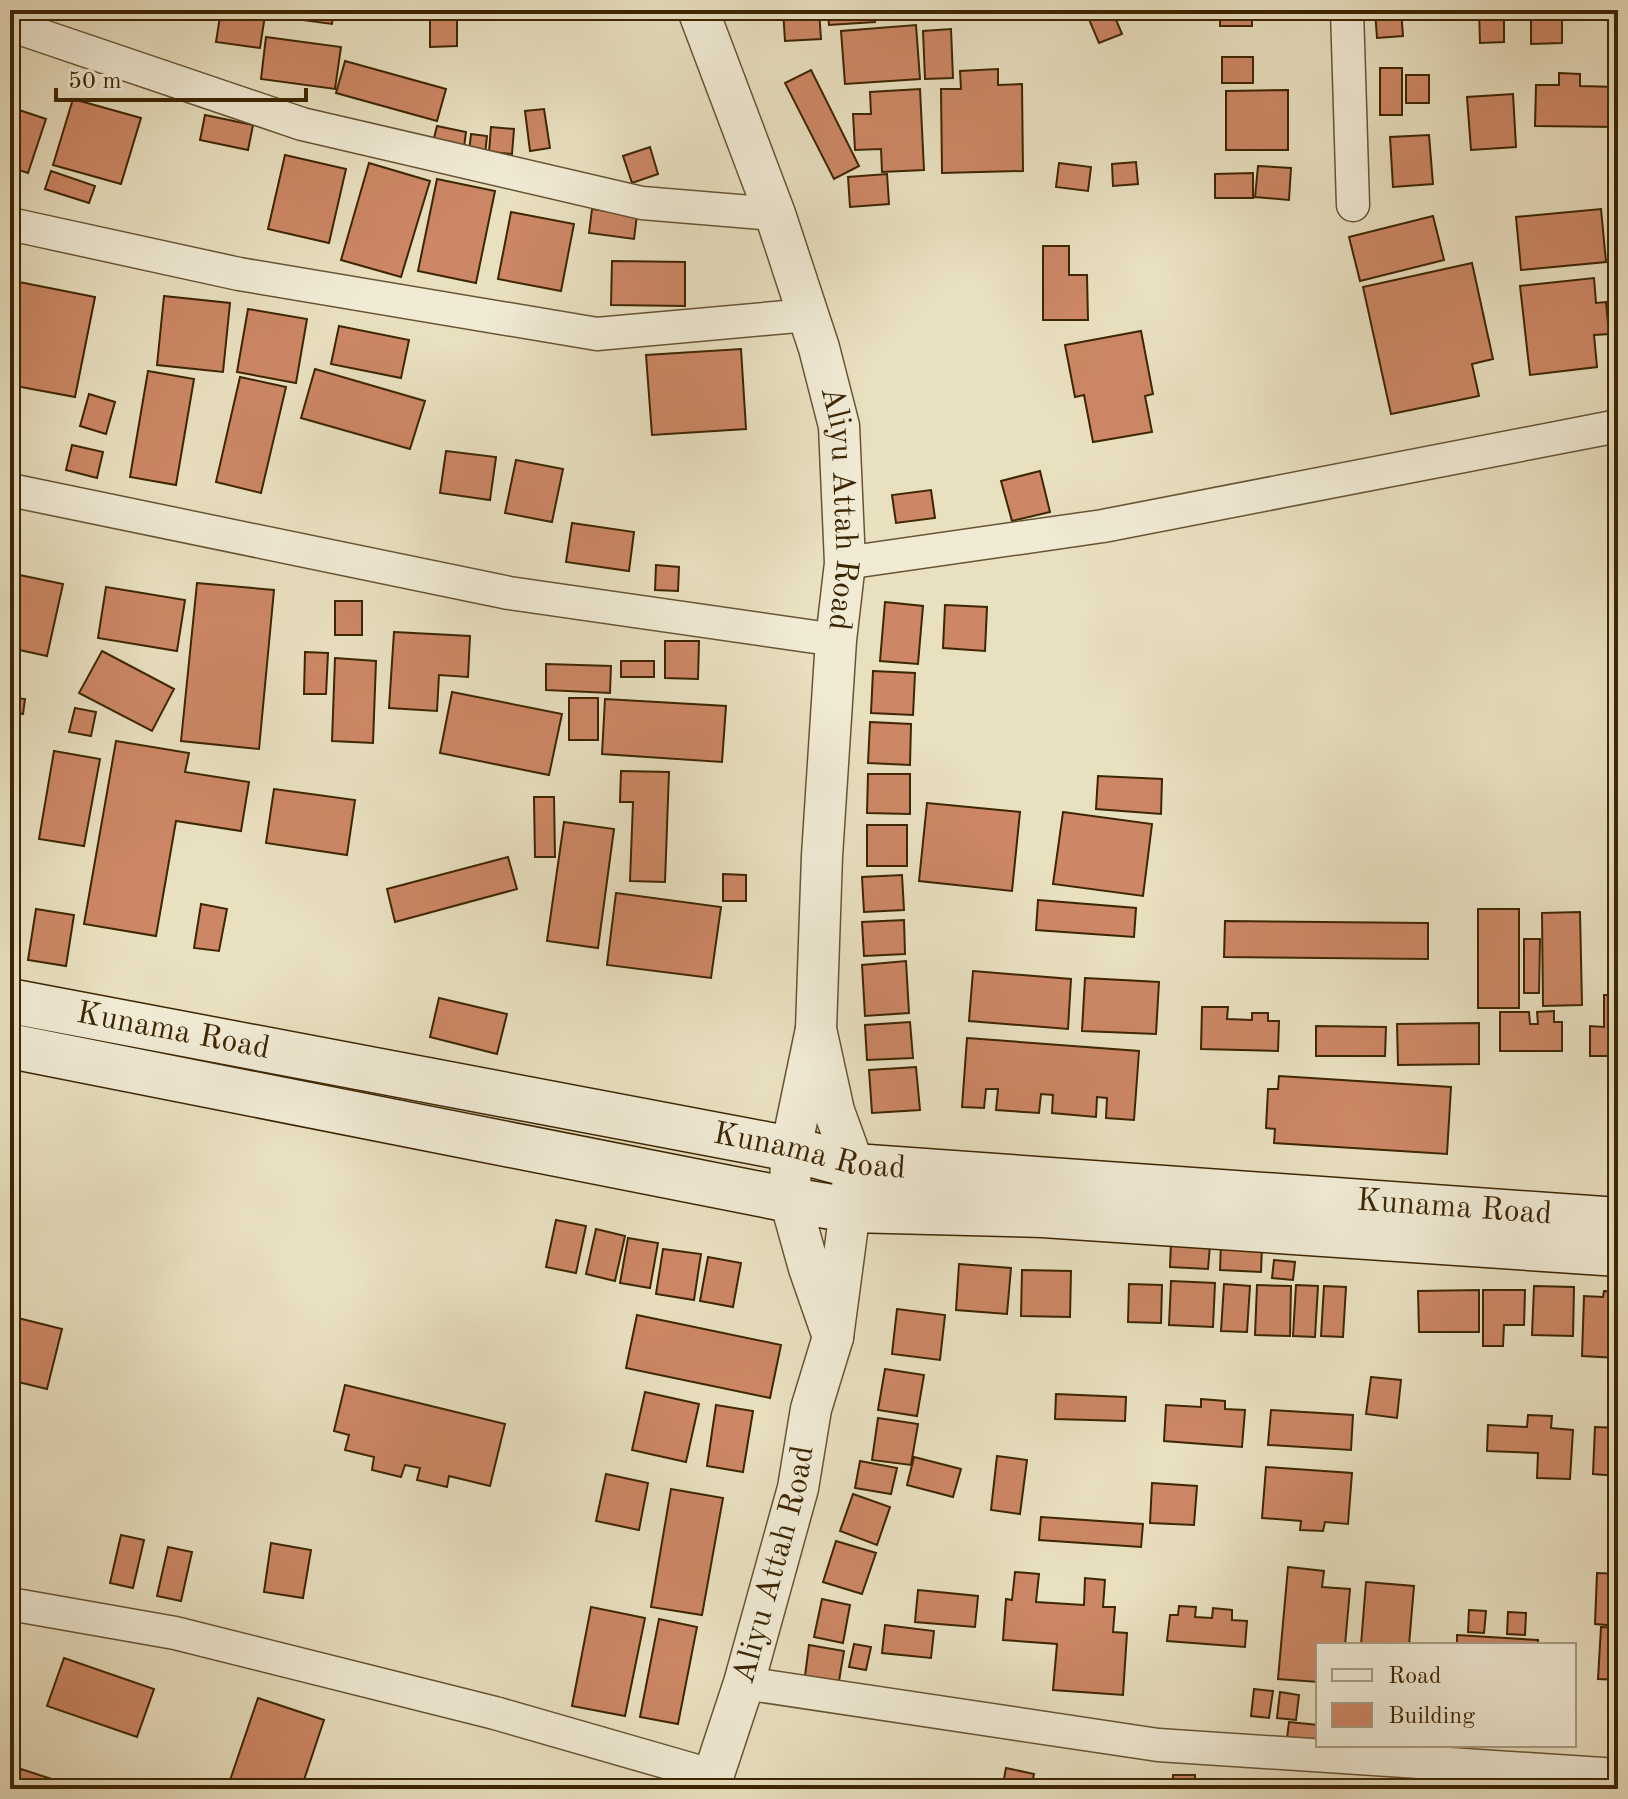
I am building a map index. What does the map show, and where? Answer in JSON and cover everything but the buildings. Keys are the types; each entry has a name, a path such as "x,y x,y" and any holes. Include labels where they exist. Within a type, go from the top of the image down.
{"main road":[{"name":"Kunama Road","path":"10,1001 791,1149 854,1166 1618,1220"},
{"name":"Kunama Road","path":"10,1046 850,1210 1043,1215 1618,1254"}],"street":[{"name":"Aliyu Attah Road","path":"698,10 775,214 808,315 839,426 845,563 836,640 822,856 816,1029 791,1149 790,1200 833,1337"},
{"path":"1347,10 1353,205"},
{"path":"10,25 302,124 642,203 775,214"},
{"path":"10,224 239,274 597,334 808,315"},
{"path":"845,563 1103,526 1618,426"},
{"path":"10,490 509,593 836,640"},
{"name":"Aliyu Attah Road","path":"711,1782 744,1683 798,1488 811,1409 833,1337 854,1166 834,1111 816,1029"},
{"path":"10,1604 175,1633 495,1713 711,1782"},
{"path":"744,1683 1158,1745 1618,1775"}]}
